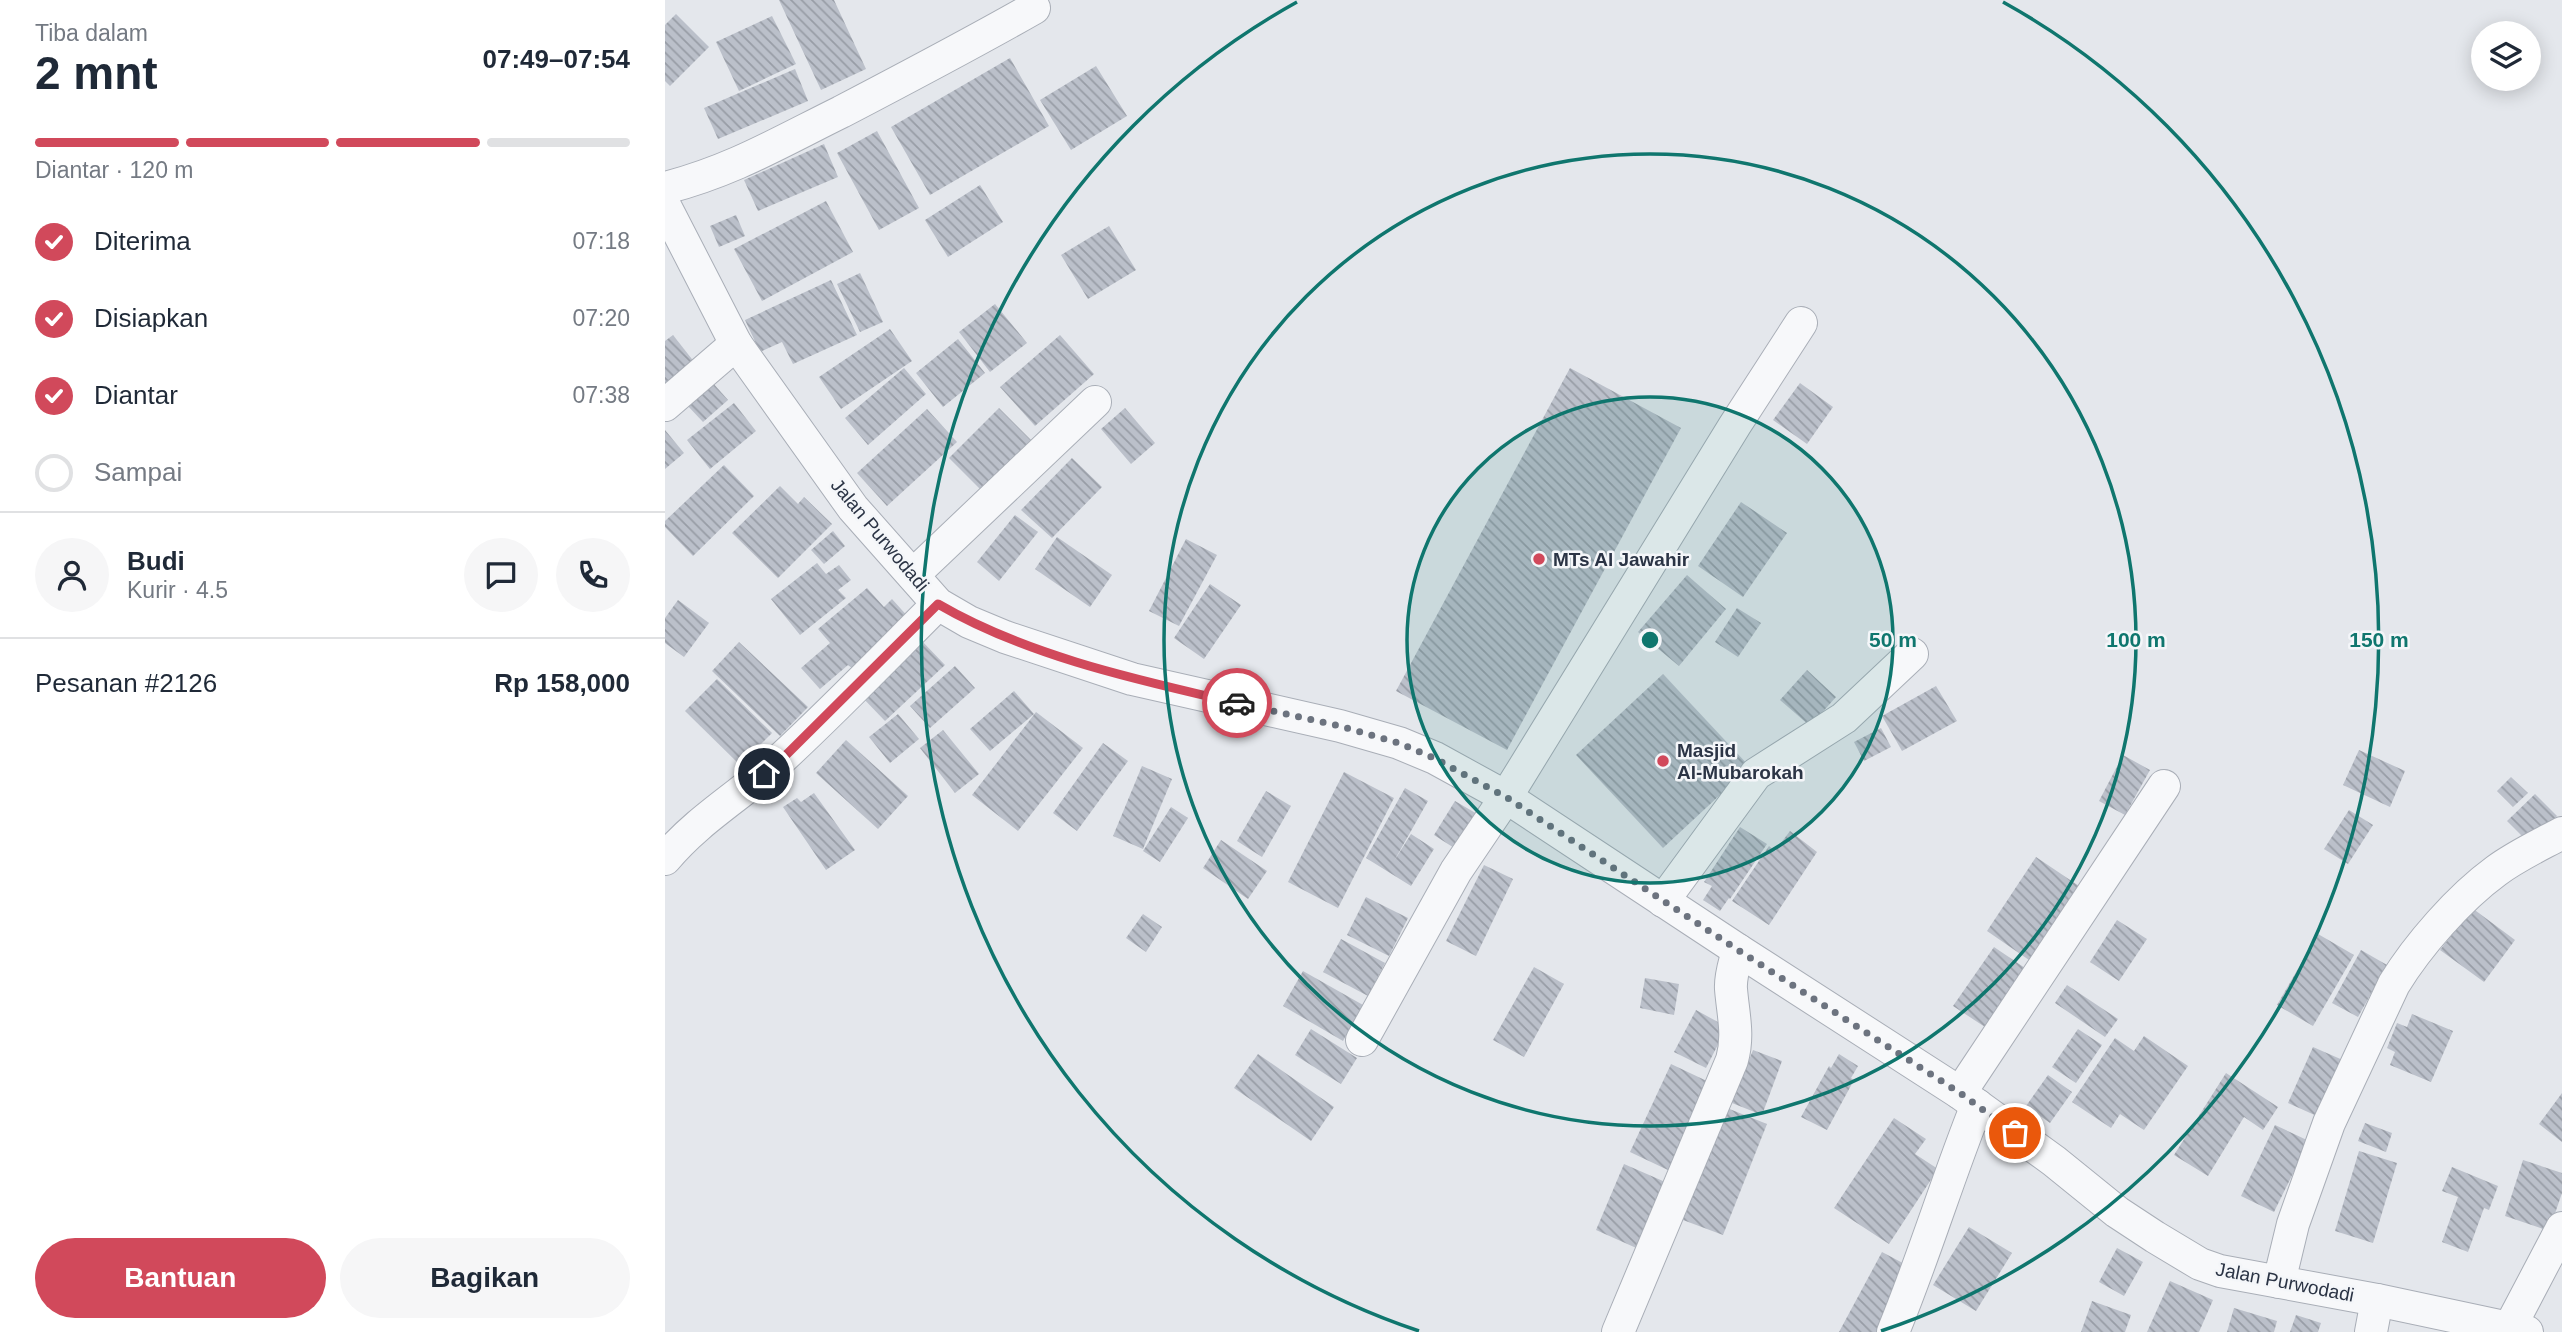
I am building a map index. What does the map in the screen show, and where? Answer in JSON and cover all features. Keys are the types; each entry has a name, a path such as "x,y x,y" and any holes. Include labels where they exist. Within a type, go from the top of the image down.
{"street":[{"path":"665,188 744,162 916,74 1034,8"},
{"name":"Jalan Purwodadi","path":"665,206 736,344 853,508 938,604 969,622 1005,637 1132,679 1340,726 1399,743 1434,758 1506,797 1968,1099 2054,1161 2117,1212 2200,1264 2220,1271 2518,1329"},
{"path":"1362,1040 1456,871 1506,797 1735,425 1801,323"},
{"path":"665,405 736,344"},
{"path":"912,575 1095,402"},
{"path":"665,859 697,826 781,760 938,604"},
{"path":"1663,901 1756,774 1844,718 1912,654"},
{"path":"1893,1332 1922,1261 1955,1160 1968,1099 2164,786"},
{"path":"2279,1282 2293,1224 2329,1123 2388,996 2407,963 2478,885 2497,869 2562,833"},
{"path":"1618,1332 1732,1060 1737,1029 1731,978 1738,950"},
{"path":"2518,1329 2562,1228"},
{"path":"2371,1332 2377,1300"}],"building":[{"path":"779,0 834,0 866,69 821,90"},
{"path":"676,14 709,47 670,86 665,81 665,25"},
{"path":"772,16 796,64 739,91 716,42"},
{"path":"1010,58 1049,126 930,195 891,127"},
{"path":"1096,66 1127,116 1071,150 1040,100"},
{"path":"795,69 808,101 718,139 704,108"},
{"path":"877,131 919,208 879,230 837,153"},
{"path":"824,144 838,177 758,211 744,180"},
{"path":"980,185 1003,222 948,257 925,220"},
{"path":"826,201 853,252 762,301 734,249"},
{"path":"736,215 745,236 719,247 710,226"},
{"path":"1109,226 1136,270 1088,299 1061,255"},
{"path":"860,273 883,322 860,332 837,284"},
{"path":"831,280 857,335 793,364 782,342 760,352 745,320"},
{"path":"995,304 1027,343 990,372 959,332"},
{"path":"890,329 912,361 841,409 819,377"},
{"path":"673,335 695,363 665,387 665,341"},
{"path":"1060,335 1094,374 1035,426 1000,387"},
{"path":"958,339 985,373 943,407 916,373"},
{"path":"904,368 926,394 868,445 845,418"},
{"name":"MTs Al Jawahir","path":"1570,368 1681,428 1507,750 1396,691"},
{"path":"712,382 728,400 703,422 686,404"},
{"path":"1800,383 1833,407 1807,444 1773,420"},
{"path":"734,403 756,431 710,469 687,440"},
{"path":"999,408 1033,442 983,492 949,458"},
{"path":"1125,408 1155,443 1131,464 1101,429"},
{"path":"927,409 957,442 887,506 857,473"},
{"path":"665,430 684,453 665,469"},
{"path":"1072,458 1102,487 1052,538 1021,510"},
{"path":"724,465 754,496 693,556 665,527 665,521"},
{"path":"780,486 798,504 804,497 832,524 778,578 732,533"},
{"path":"1741,502 1787,533 1743,597 1698,566"},
{"path":"1015,515 1038,532 999,581 977,562"},
{"path":"833,531 845,546 824,564 811,550"},
{"path":"1057,537 1112,575 1090,607 1035,569"},
{"path":"1186,539 1217,555 1179,626 1149,611"},
{"path":"817,563 826,574 839,565 851,580 838,590 846,598 800,635 771,599"},
{"path":"1687,575 1726,609 1679,666 1638,632"},
{"path":"1210,584 1241,605 1204,659 1174,638"},
{"path":"867,588 884,607 892,599 910,619 852,668 848,665 820,689 801,668 830,643 818,629"},
{"path":"678,600 709,623 684,657 665,643 665,618"},
{"path":"1737,608 1761,623 1738,657 1715,642"},
{"path":"920,639 945,665 885,721 861,696"},
{"path":"739,642 808,707 780,736 712,671"},
{"path":"955,666 975,688 930,728 910,706"},
{"path":"1807,670 1836,697 1810,726 1780,700"},
{"name":"Masjid Al-Mubarokah","path":"1663,674 1750,767 1663,848 1576,755"},
{"path":"717,679 772,733 740,765 685,711"},
{"path":"1936,686 1957,721 1902,751 1882,716"},
{"path":"1014,691 1034,714 990,751 970,729"},
{"path":"1036,712 1083,748 1018,831 972,795"},
{"path":"898,714 919,739 890,763 869,737"},
{"path":"1881,728 1891,747 1864,761 1854,742"},
{"path":"943,730 979,774 955,793 920,748"},
{"path":"846,740 908,796 878,829 816,773"},
{"path":"1103,743 1128,761 1077,831 1053,813"},
{"path":"2359,750 2405,771 2390,807 2343,785"},
{"path":"2123,755 2150,770 2125,815 2099,801"},
{"path":"1142,766 1172,779 1143,849 1113,836"},
{"path":"1344,772 1394,798 1338,908 1288,882"},
{"path":"2511,777 2528,793 2513,807 2497,791"},
{"path":"1405,788 1428,801 1394,861 1411,834 1434,849 1411,886 1366,858"},
{"path":"1266,791 1291,806 1262,857 1237,841"},
{"path":"814,793 855,850 826,870 783,807 797,798 801,802"},
{"path":"2535,794 2557,816 2529,843 2507,821"},
{"path":"1455,801 1484,818 1462,853 1434,835"},
{"path":"1171,807 1188,818 1160,862 1143,851"},
{"path":"2349,810 2373,825 2348,864 2324,849"},
{"path":"1740,827 1767,844 1720,911 1703,900 1712,886 1704,882"},
{"path":"1790,831 1817,852 1769,925 1732,901 1769,846 1775,851"},
{"path":"1221,840 1267,871 1248,899 1203,868"},
{"path":"2036,857 2079,886 2029,960 1987,931"},
{"path":"1484,865 1513,879 1476,956 1446,941"},
{"path":"1366,897 1408,918 1389,956 1347,935"},
{"path":"2472,908 2515,940 2484,982 2440,950"},
{"path":"1143,914 1162,927 1146,952 1126,938"},
{"path":"2117,920 2147,939 2119,981 2090,962"},
{"path":"2318,934 2354,955 2313,1026 2277,1005"},
{"path":"1341,939 1385,963 1368,996 1323,972"},
{"path":"1994,947 2025,968 1985,1027 1953,1006"},
{"path":"2361,950 2387,965 2358,1017 2332,1003"},
{"path":"1534,967 1564,984 1524,1057 1493,1040"},
{"path":"1303,971 1363,1005 1343,1041 1283,1006"},
{"path":"1645,978 1679,984 1674,1015 1640,1008"},
{"path":"2067,985 2118,1019 2105,1037 2055,1003"},
{"path":"1696,1010 1727,1027 1706,1068 1674,1052"},
{"path":"2412,1014 2453,1031 2431,1082 2390,1065 2395,1052 2387,1048 2397,1023 2407,1027"},
{"path":"1311,1029 1357,1058 1341,1084 1295,1055"},
{"path":"2078,1029 2102,1045 2076,1083 2052,1067"},
{"path":"2144,1036 2188,1066 2144,1130 2120,1114 2111,1128 2072,1102 2115,1038 2134,1051"},
{"path":"2313,1047 2345,1061 2319,1117 2288,1103"},
{"path":"1753,1050 1782,1061 1762,1115 1732,1103"},
{"path":"1258,1054 1334,1107 1311,1141 1234,1088"},
{"path":"1839,1054 1858,1066 1851,1078 1854,1080 1827,1130 1801,1117 1829,1066 1831,1068"},
{"path":"1671,1064 1711,1083 1670,1171 1630,1152"},
{"path":"2226,1073 2278,1107 2263,1130 2244,1117 2208,1176 2174,1155"},
{"path":"2048,1075 2072,1092 2050,1123 2026,1106"},
{"path":"2562,1093 2562,1142 2539,1124"},
{"path":"1727,1108 1767,1124 1723,1235 1683,1220"},
{"path":"1894,1118 1926,1139 1915,1154 1938,1169 1889,1244 1834,1208"},
{"path":"2365,1123 2392,1133 2386,1152 2358,1141"},
{"path":"2275,1125 2309,1141 2274,1212 2241,1196"},
{"path":"2359,1151 2397,1163 2373,1243 2335,1231"},
{"path":"2523,1160 2562,1173 2562,1193 2549,1231 2505,1216"},
{"path":"1624,1164 1672,1185 1643,1251 1596,1230"},
{"path":"2452,1167 2498,1186 2489,1210 2484,1208 2468,1252 2442,1242 2458,1197 2442,1191"},
{"path":"1969,1227 2012,1253 1976,1311 1933,1285"},
{"path":"2117,1248 2143,1262 2124,1296 2099,1282"},
{"path":"1882,1252 1914,1269 1880,1332 1839,1332"},
{"path":"2170,1281 2213,1300 2199,1332 2147,1332"},
{"path":"2092,1301 2131,1315 2125,1332 2081,1332"},
{"path":"2234,1308 2277,1321 2274,1332 2227,1332"},
{"path":"2296,1315 2321,1323 2318,1332 2290,1332"}],"way so far":[{"path":"1237,703 1340,726 1399,743 1434,758 1506,797 1960,1093 2015,1133"}],"place":[{"name":"MTs Al Jawahir","path":"1539,559"},
{"name":"Masjid Al-Mubarokah","path":"1663,761"}],"route":[{"path":"764,774 938,604 969,622 1023,643 1132,679 1237,703"}]}
